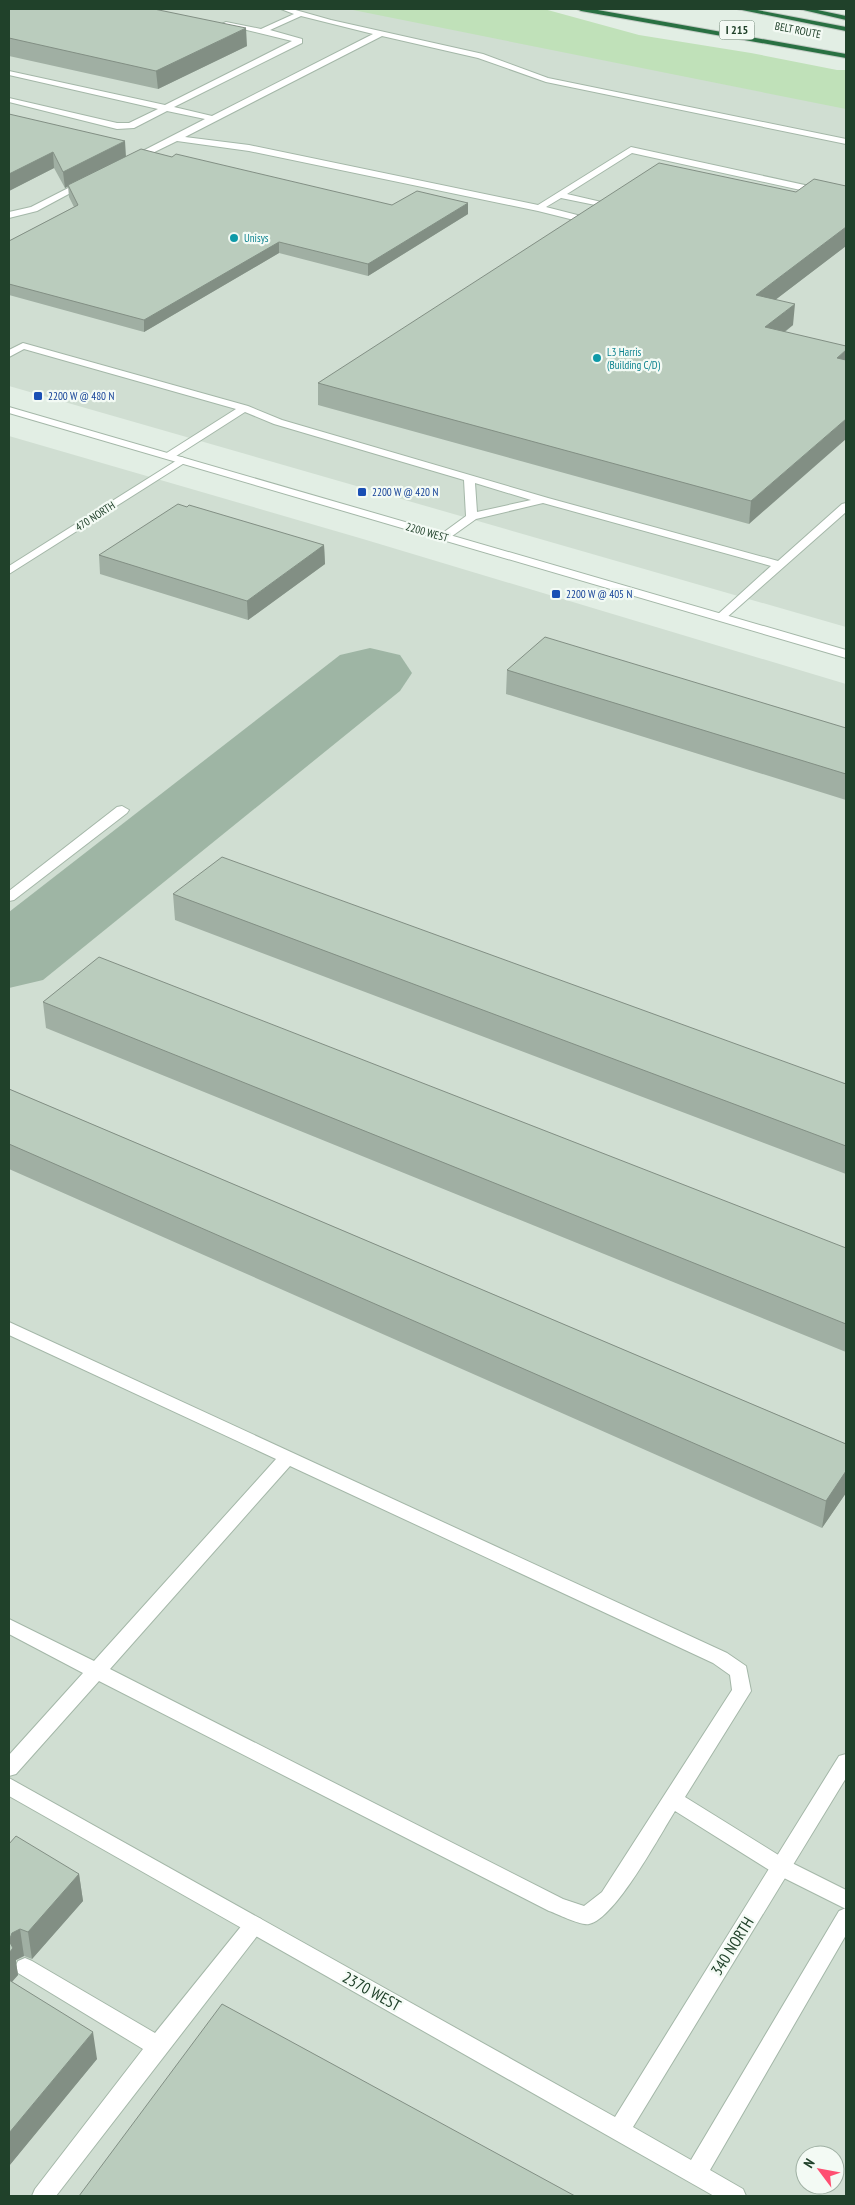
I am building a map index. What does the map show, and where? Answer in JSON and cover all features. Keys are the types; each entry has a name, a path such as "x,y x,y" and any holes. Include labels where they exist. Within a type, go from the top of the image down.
{"highway":[{"path":"582,9 846,56"},
{"name":"BELT ROUTE","path":"628,9 846,51"},
{"name":"BELT ROUTE","path":"741,9 846,29"},
{"path":"803,9 846,18"}],"street":[{"path":"285,9 329,22 480,56 546,80 846,142"},
{"path":"262,31 300,14"},
{"path":"9,100 117,126 131,126 299,41 217,22"},
{"path":"123,164 380,34"},
{"path":"9,73 214,118"},
{"path":"176,138 249,148 539,208 582,219"},
{"path":"539,208 631,150 723,173 846,197"},
{"path":"668,170 681,161"},
{"path":"9,215 34,209 96,178"},
{"path":"560,195 607,206"},
{"path":"9,354 23,346 244,408 278,422 544,500 780,565"},
{"path":"169,456 244,408"},
{"name":"2200 WEST","path":"9,410 846,654"},
{"name":"470 NORTH","path":"9,571 182,460"},
{"path":"469,478 472,518"},
{"path":"444,537 472,518 544,500"},
{"path":"721,617 846,506"},
{"path":"9,897 122,810"},
{"path":"9,1328 720,1658 739,1671 742,1691 609,1898 587,1916 556,1906 9,1626"},
{"path":"9,1768 287,1458"},
{"name":"340 NORTH","path":"618,2130 846,1762"},
{"name":"2370 WEST","path":"9,1786 735,2196"},
{"path":"672,1799 781,1867 846,1900"},
{"path":"695,2174 846,1917"},
{"path":"43,2196 254,1925"},
{"path":"24,1967 158,2046"}],"shaded area":[{"path":"9,9 391,9 846,95 846,627 9,386"},
{"path":"9,436 363,539 846,684 846,2196 9,2196"}],"green space":[{"path":"348,9 544,9 639,35 751,53 837,70 846,70 846,109"}],"building":[{"path":"9,9 154,9 246,28 156,71 9,38"},
{"path":"9,114 125,141 63,172 53,152 9,174"},
{"name":"Unisys","path":"141,149 172,157 176,154 392,205 417,191 468,203 368,264 279,242 144,320 9,284 9,241 78,205 68,185"},
{"name":"L3 Harris (Building C/D)","path":"659,163 796,192 814,179 846,186 846,227 756,295 795,304 765,327 846,346 846,350 837,358 846,360 846,419 751,501 318,383"},
{"path":"178,504 187,507 189,505 324,545 247,601 99,555"},
{"path":"545,637 846,728 846,774 507,670"},
{"path":"222,857 846,1084 846,1146 173,894"},
{"path":"99,957 846,1248 846,1324 43,1002"},
{"path":"9,1089 846,1444 846,1471 826,1501 9,1144"},
{"path":"16,1836 79,1874 28,1932 20,1929 12,1933 9,1941 9,1844"},
{"path":"9,1941 13,1948 9,1953"},
{"path":"9,1980 93,2032 9,2133"},
{"path":"222,2004 575,2196 79,2196"}],"taxiway":[{"path":"9,959 370,673"}],"place":[{"name":"Unisys","path":"234,238"},
{"name":"L3 Harris (Building C/D)","path":"597,358"},
{"name":"2200 W @ 480 N","path":"38,396"},
{"name":"2200 W @ 420 N","path":"362,492"},
{"name":"2200 W @ 405 N","path":"556,594"}]}
